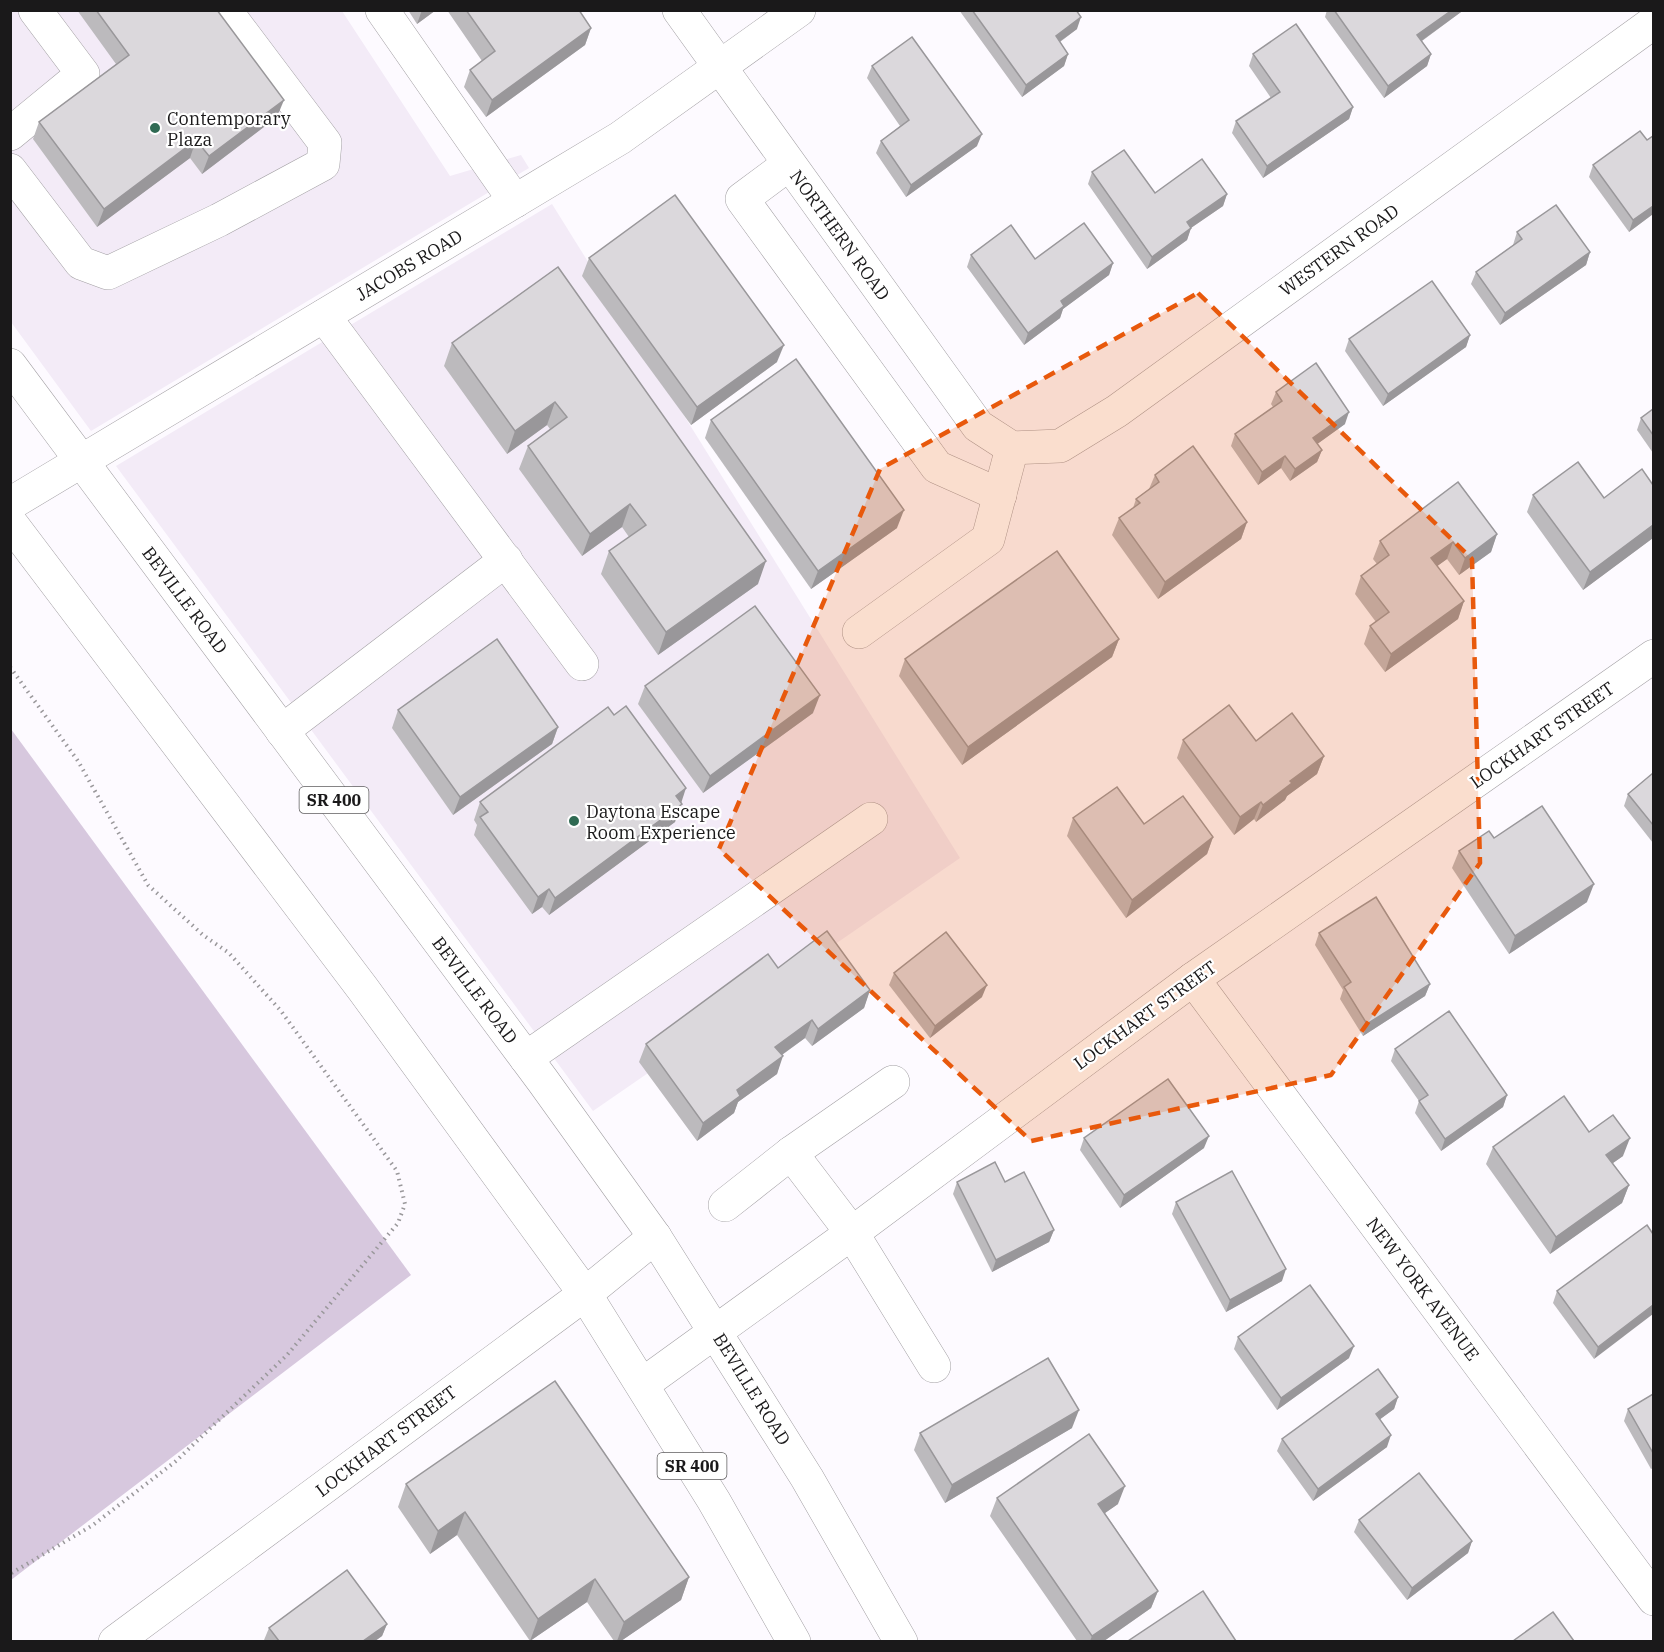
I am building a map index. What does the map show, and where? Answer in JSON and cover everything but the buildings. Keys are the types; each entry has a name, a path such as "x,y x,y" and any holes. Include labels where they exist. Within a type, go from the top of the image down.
{"street":[{"path":"10,134 83,74 35,10"},
{"path":"10,170 81,263 108,273 219,219 323,164 325,143 225,10"},
{"path":"382,10 515,201"},
{"name":"NORTHERN ROAD","path":"679,10 978,426 1012,448"},
{"name":"JACOBS ROAD","path":"10,504 620,138 799,10"},
{"name":"WESTERN ROAD","path":"1012,448 1060,446 1117,411 1653,22"},
{"path":"789,164 742,199 937,466 1000,495"},
{"path":"324,316 582,664"},
{"name":"BEVILLE ROAD","path":"10,365 526,1058 655,1237 807,1478 900,1641"},
{"path":"859,632 988,539 1012,448"},
{"name":"SR 400","path":"10,522 363,989 585,1294 643,1384 794,1641"},
{"path":"282,731 506,560"},
{"name":"LOCKHART STREET","path":"643,1384 852,1233 1193,979 1653,656"},
{"path":"526,1058 872,819"},
{"name":"NEW YORK AVENUE","path":"1193,979 1653,1599"},
{"path":"725,1205 791,1153 893,1082"},
{"path":"791,1153 852,1233 934,1366"},
{"name":"LOCKHART STREET","path":"115,1641 585,1294 655,1237"}],"path":[{"path":"10,667 78,761 148,885 203,935 229,953 281,1011 398,1171 405,1204 398,1223 287,1355 176,1461 93,1525 10,1574"}],"highlighted area":[{"path":"1198,293 1472,559 1480,863 1331,1075 1031,1141 719,849 880,469"}],"shaded area":[{"path":"10,11 342,11 450,176 521,155 529,168 91,431 11,322"},
{"path":"552,204 960,858 593,1111 116,466"},
{"path":"11,729 411,1275 10,1580"}],"place":[{"name":"Contemporary Plaza","path":"155,128"},
{"name":"Daytona Escape Room Experience","path":"574,821"}]}
